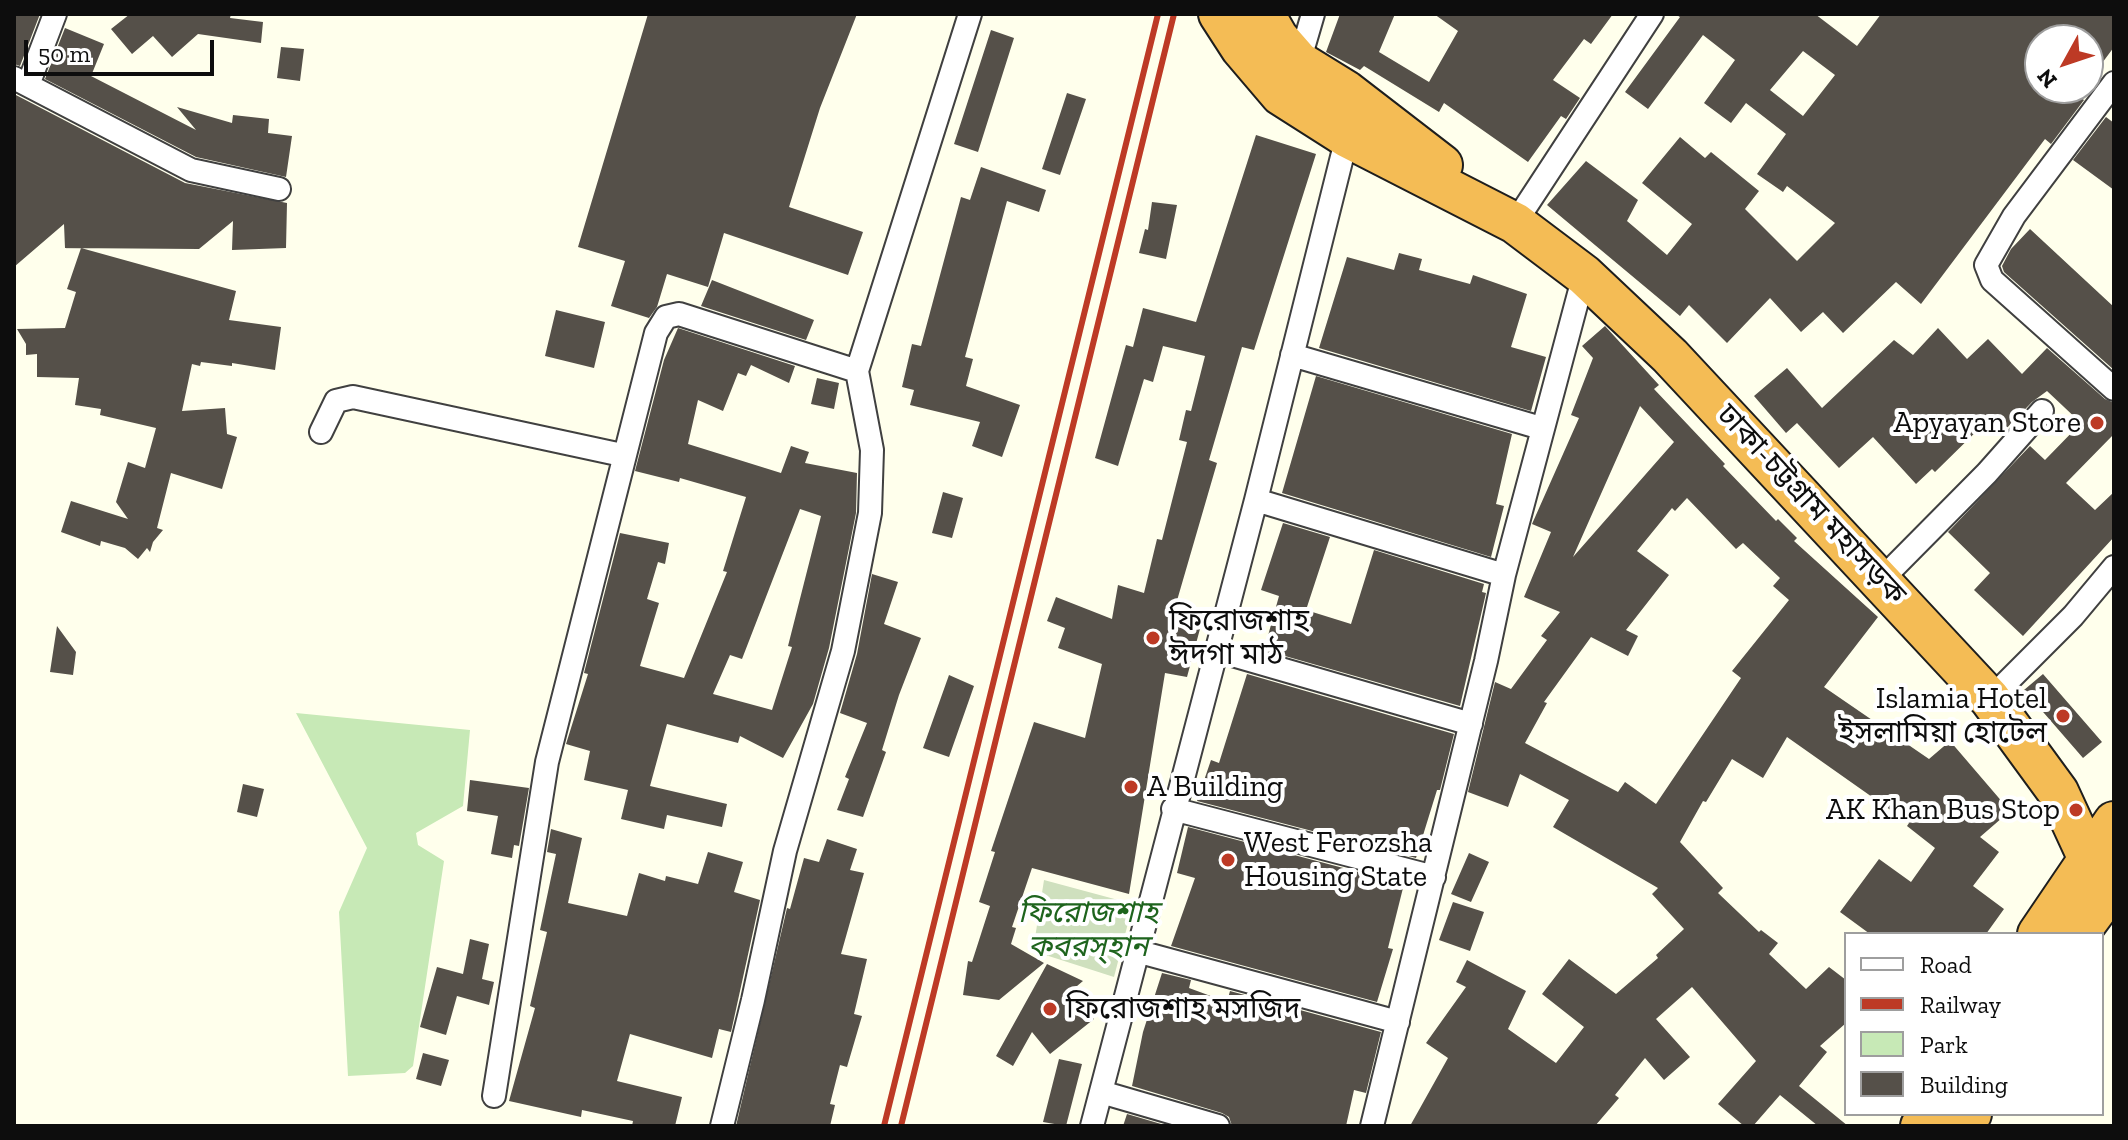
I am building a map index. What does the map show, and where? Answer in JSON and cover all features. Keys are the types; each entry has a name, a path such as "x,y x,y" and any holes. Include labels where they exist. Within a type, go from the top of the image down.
{"highway":[{"name":"ঢাকা-চট্টগ্রাম মহাসড়ক","path":"1219,14 1241,48 1281,95 1347,137 1515,223 1584,275 1670,356 1990,699 2058,792 2105,875"},
{"name":"ঢাকা-চট্টগ্রাম মহাসড়ক","path":"1264,14 1278,38 1299,62 1346,91 1446,168 1478,204"},
{"path":"2079,932 2105,875 2114,822"},
{"path":"2040,932 2105,875"}],"street":[{"path":"55,14 21,82 191,170 279,189"},
{"path":"722,1126 785,851 843,651 870,513 872,450 857,371 970,14"},
{"path":"1299,62 1313,14"},
{"path":"1515,223 1652,14"},
{"path":"2114,83 2014,216 1986,265 1992,280 2114,389"},
{"path":"1092,1126 1256,500 1347,137"},
{"path":"1372,1126 1471,724 1504,575 1584,275"},
{"path":"494,1096 547,762 622,455 656,333 666,317 679,314 857,371"},
{"path":"1292,355 1541,428"},
{"path":"321,432 336,401 353,397 622,455"},
{"path":"1881,580 1987,473 2042,411"},
{"path":"1256,500 1504,575"},
{"path":"1990,699 2073,616 2114,567"},
{"path":"1215,650 1471,724"},
{"path":"1173,809 1434,877"},
{"path":"1136,951 1398,1022"},
{"path":"1101,1092 1218,1126"}],"green space":[{"path":"296,713 470,730 463,806 416,833 418,845 444,861 413,1066 405,1073 348,1076 339,912 367,848"},
{"name":"ফিরোজশাহ কবরস্হান","path":"1044,880 1133,904 1114,977 1033,951"}],"building":[{"path":"14,14 40,14 20,66 14,64"},
{"path":"130,14 231,14 230,18 263,22 261,43 198,34 172,57 153,36 132,54 111,29"},
{"path":"648,14 857,14 820,108 789,207 863,232 848,275 724,233 708,287 667,274 657,307 649,318 611,306 625,261 578,247"},
{"path":"1340,14 1395,14 1379,52 1429,82 1458,31 1434,14 1613,14 1591,44 1584,39 1553,80 1580,98 1566,119 1561,116 1528,162 1444,103 1439,112 1364,66 1360,70 1326,52"},
{"path":"1675,14 1815,14 1857,46 1881,14 2114,14 2114,47 2104,60 2104,24 2024,24 2024,104 2081,104 2051,144 2045,139 1921,304 1896,282 1843,333 1823,312 1801,332 1770,298 1727,343 1689,305 1680,316 1547,205 1586,161 1638,200 1627,221 1667,255 1692,224 1642,183 1680,137 1705,158 1711,152 1759,191 1745,209 1797,261 1835,223 1787,186 1783,192 1757,174 1786,134 1746,103 1731,123 1704,103 1735,60 1703,35 1648,109 1625,92 1680,17","holes":["1803,51 1835,75 1803,116 1770,90"]},
{"path":"65,28 104,44 91,76 196,130 177,107 232,123 233,115 269,119 268,133 292,136 286,177 196,157 45,79"},
{"path":"991,30 1014,38 978,152 954,144"},
{"path":"281,47 304,49 300,81 277,78"},
{"path":"1067,93 1086,99 1060,175 1042,169"},
{"path":"14,94 185,183 287,203 286,248 232,250 233,221 199,249 65,248 64,224 14,267"},
{"path":"2106,117 2114,123 2114,190 2073,160"},
{"path":"1256,135 1316,154 1254,350 1242,347 1209,460 1217,463 1176,604 1204,614 1187,677 1165,673 1129,894 1032,868 1012,927 1016,928 1011,944 1044,963 999,1000 963,995 968,961 972,962 990,906 979,902 995,852 991,851 1034,722 1085,738 1102,664 1058,648 1065,628 1047,621 1056,597 1112,619 1118,585 1144,593 1157,539 1162,540 1187,442 1179,440 1186,410 1191,411 1205,356 1163,346 1153,382 1144,379 1118,466 1095,458 1126,345 1133,347 1143,308 1196,322"},
{"path":"981,167 1046,190 1039,212 1007,201 965,357 973,359 966,386 1020,405 1002,457 972,446 980,422 910,405 914,390 902,387 912,344 921,346 961,197 970,200"},
{"path":"1152,202 1177,205 1166,259 1139,253 1145,229 1148,230"},
{"path":"2030,229 2114,307 2114,370 2004,272 2002,266 2011,249"},
{"path":"81,248 236,291 229,320 281,327 275,370 232,363 232,366 201,362 200,366 192,364 182,411 225,408 227,434 237,437 222,489 171,473 157,528 163,530 153,542 150,552 147,548 138,559 125,548 101,541 100,546 61,532 71,501 128,519 116,502 128,462 145,468 156,428 100,415 101,409 75,405 79,378 37,377 37,354 26,355 26,344 17,329 65,328 76,292 67,289"},
{"path":"1399,253 1422,259 1419,270 1470,284 1473,275 1527,294 1511,347 1546,357 1531,411 1319,348 1347,257 1394,270"},
{"path":"712,280 814,320 806,340 701,306"},
{"path":"556,310 605,322 594,368 545,356"},
{"path":"1605,326 1659,385 1654,389 1725,464 1723,466 1776,521 1778,519 1797,538 1794,541 1878,617 1824,687 1929,759 1950,741 2010,811 1980,837 1999,852 1973,886 2004,909 1987,932 1867,932 1840,912 1879,859 1911,882 1935,848 1907,826 1909,823 1787,737 1763,778 1732,759 1680,842 1723,888 1718,893 1759,932 1761,930 1778,943 1769,954 1806,989 1829,967 1844,978 1844,1025 1820,1046 1827,1052 1799,1086 1848,1126 1818,1126 1780,1095 1753,1126 1744,1126 1718,1104 1756,1061 1692,987 1656,1019 1690,1057 1664,1080 1645,1058 1615,1095 1619,1098 1595,1126 1410,1126 1448,1058 1426,1043 1466,987 1456,982 1467,960 1526,991 1508,1029 1556,1063 1584,1027 1542,994 1569,959 1616,994 1658,958 1656,955 1684,929 1652,894 1658,888 1553,827 1569,800 1520,774 1508,807 1468,792 1495,682 1511,689 1547,640 1541,636 1560,612 1524,597 1551,532 1532,524 1579,418 1571,415 1593,358 1582,346","holes":["1640,406 1674,442 1573,557","1687,498 1736,549 1743,543 1780,578 1773,586 1789,600 1732,671 1741,678 1656,804 1625,782 1618,792 1525,743 1547,703 1544,702 1591,637 1628,656 1638,636 1626,630 1669,575 1637,551 1672,508 1675,511"]},
{"path":"678,328 795,366 789,383 751,365 746,376 738,373 723,411 698,400 688,444 781,473 791,446 809,452 805,463 857,473 856,513 829,648 813,704 783,758 740,736 738,743 667,724 650,786 727,804 722,827 667,815 664,829 621,819 628,790 584,780 590,751 566,744 588,674 584,673 620,533 669,543 665,564 658,562 647,599 659,603 640,666 684,678 727,572 723,571 746,497 680,478 679,482 635,471 664,360","holes":["800,509 821,516 788,646 792,647 772,710 713,694 730,655 742,659"]},
{"path":"1938,328 1967,359 1988,339 2022,374 2047,348 2105,399 2114,403 2114,434 2066,483 2095,510 2114,492 2114,537 2023,636 1974,590 1990,573 1948,532 2030,446 2045,460 2081,423 2047,391 2002,433 1989,419 1935,472 1932,469 1916,484 1873,437 1839,468 1797,423 1786,433 1754,396 1787,368 1822,408 1894,340 1913,355"},
{"path":"1316,376 1512,434 1496,504 1504,506 1491,557 1282,493"},
{"path":"817,378 839,383 834,409 811,404"},
{"path":"943,492 963,498 952,538 932,533"},
{"path":"1283,523 1330,537 1306,610 1351,624 1374,550 1484,584 1482,592 1486,593 1460,706 1264,650 1279,596 1261,590"},
{"path":"872,574 898,582 884,624 921,638 899,695 882,750 886,752 863,817 837,810 849,779 845,777 867,723 840,713 857,654"},
{"path":"57,626 76,652 73,675 50,672"},
{"path":"1247,674 1454,734 1440,790 1437,790 1416,858 1197,801 1211,760 1219,763"},
{"name":"Islamia Hotel ইসলামিয়া হোটেল","path":"2043,674 2102,742 2083,758 2024,690"},
{"path":"949,675 974,686 949,757 923,748"},
{"path":"470,780 529,788 519,846 514,845 512,858 491,854 498,816 467,811"},
{"path":"243,784 264,789 257,817 237,812"},
{"path":"1188,827 1404,884 1388,948 1393,949 1377,1002 1171,946 1195,878 1177,873"},
{"path":"551,829 582,838 568,903 627,916 639,873 665,881 666,876 698,884 708,852 743,862 734,892 760,900 731,1032 719,1029 712,1058 630,1034 617,1081 682,1097 675,1126 632,1126 633,1121 582,1110 581,1117 509,1101 535,1008 530,1006 547,932 540,930 556,854 547,852"},
{"path":"827,839 857,849 850,870 864,873 841,954 867,959 854,1014 862,1016 847,1067 840,1065 830,1104 835,1105 830,1126 736,1126 787,908 790,909 804,858 819,862"},
{"path":"1469,853 1489,862 1471,902 1451,894"},
{"path":"1453,902 1484,912 1470,951 1439,940"},
{"path":"470,939 489,944 482,979 494,982 489,1005 457,996 446,1035 420,1027 437,967 463,974"},
{"name":"ফিরোজশাহ মসজিদ","path":"1047,964 1083,981 1071,991 1094,1019 1050,1054 1032,1032 1013,1066 996,1056"},
{"path":"1162,973 1191,980 1189,988 1227,1002 1230,991 1381,1032 1366,1093 1354,1090 1346,1126 1232,1126 1229,1117 1222,1113 1132,1086 1143,1032"},
{"path":"423,1053 449,1060 441,1086 416,1079"},
{"path":"1059,1059 1082,1064 1066,1126 1043,1122"},
{"path":"1127,1114 1168,1126 1123,1126"}],"railway":[{"path":"884,1126 1158,14"},
{"path":"901,1126 1174,14"}],"place":[{"name":"Apyayan Store","path":"2097,423"},
{"name":"ফিরোজশাহ ঈদগা মাঠ","path":"1153,638"},
{"name":"Islamia Hotel ইসলামিয়া হোটেল","path":"2063,716"},
{"name":"A Building","path":"1131,787"},
{"name":"AK Khan Bus Stop","path":"2076,810"},
{"name":"West Ferozsha Housing State","path":"1228,860"},
{"name":"ফিরোজশাহ মসজিদ","path":"1050,1009"}]}
